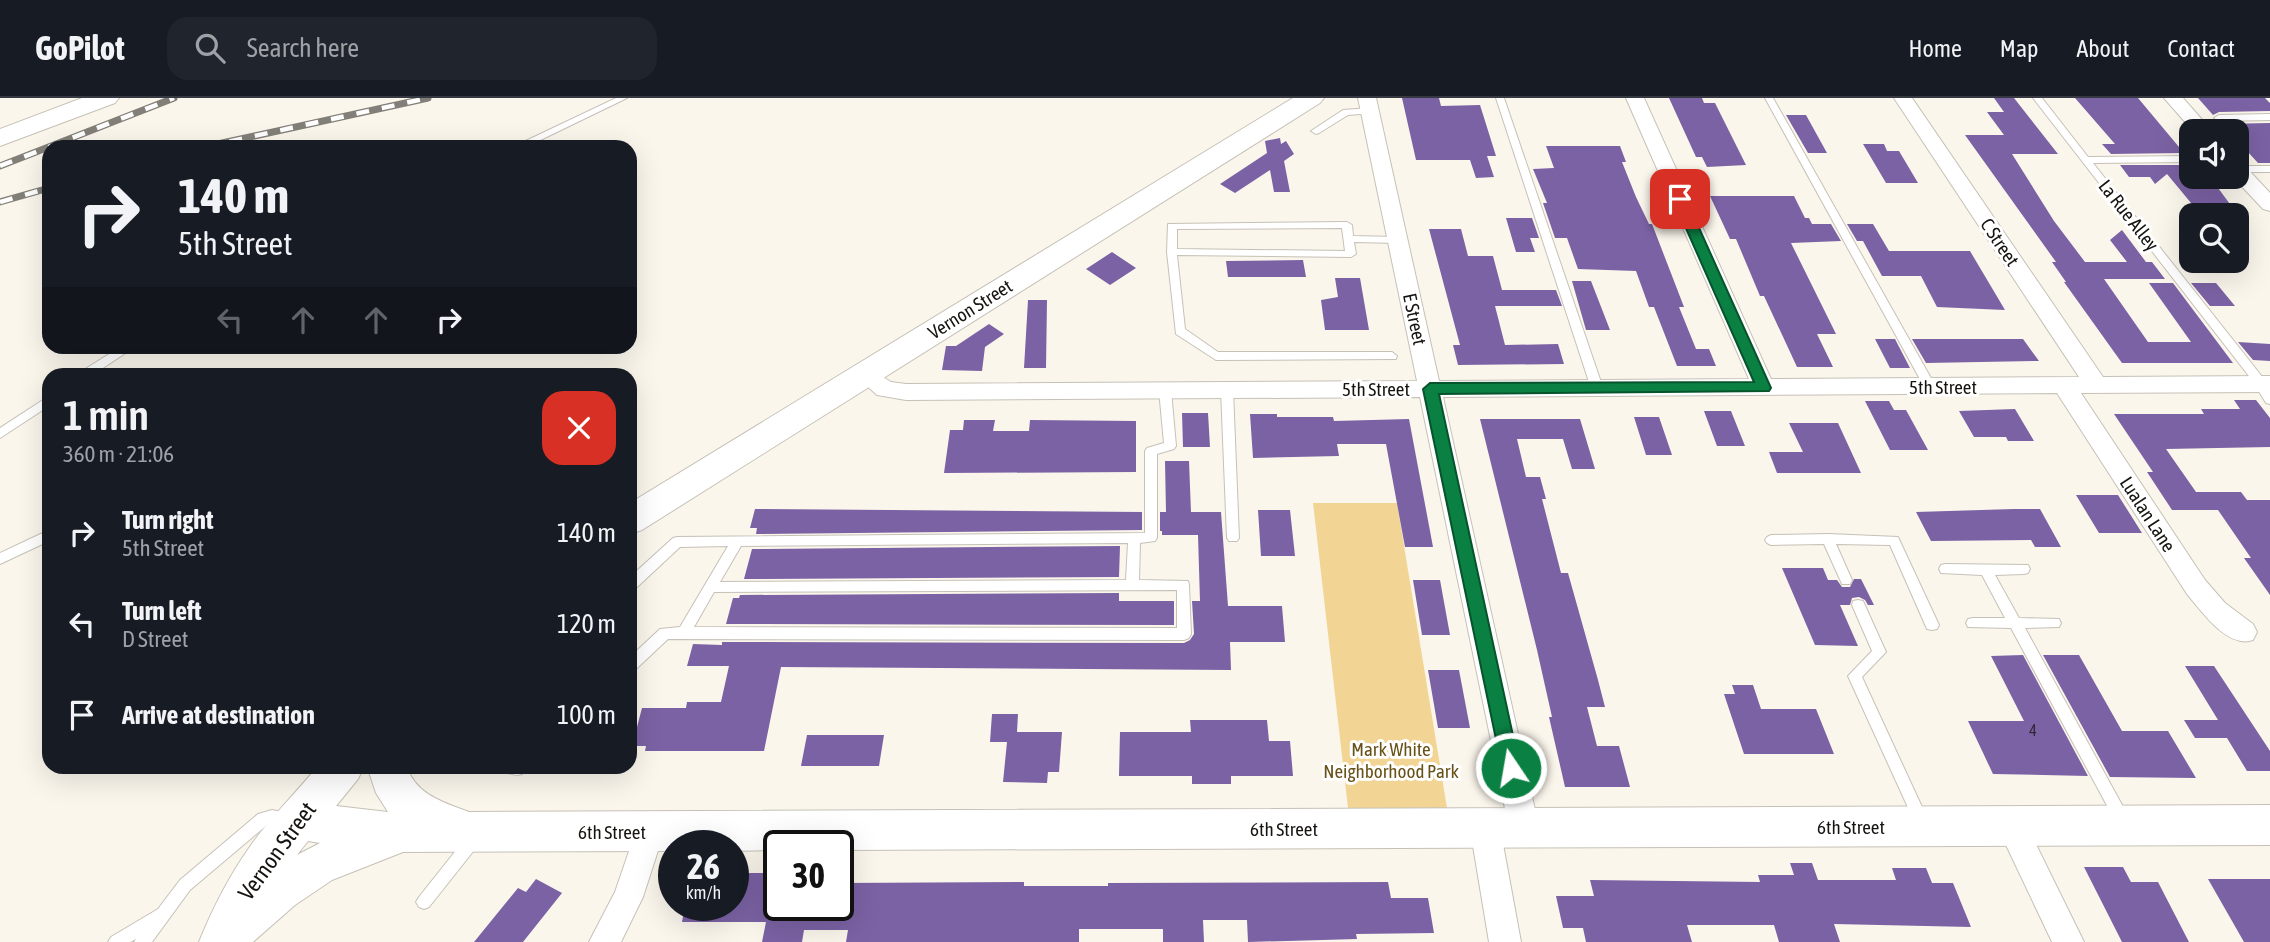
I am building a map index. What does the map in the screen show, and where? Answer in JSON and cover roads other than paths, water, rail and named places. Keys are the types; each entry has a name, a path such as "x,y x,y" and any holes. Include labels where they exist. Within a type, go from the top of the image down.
{"street":[{"path":"0,138 106,98"},
{"name":"Vernon Street","path":"637,516 1311,98"},
{"path":"1635,98 1764,388"},
{"name":"C Street","path":"1903,98 2096,386"},
{"path":"2173,98 2192,119"},
{"name":"E Street","path":"1369,104 1430,389 1504,828 1505,942"},
{"path":"2249,182 2270,205"},
{"name":"5th Street","path":"865,374 885,389 906,392 2064,386 2267,389"},
{"name":"Lualan Lane","path":"2064,386 2196,587 2216,611 2244,632"},
{"name":"Vernon Street","path":"220,942 239,902 264,862 337,774"},
{"path":"388,774 389,782 397,795 415,808 474,832"},
{"name":"6th Street","path":"298,820 372,831 405,832 2270,825"},
{"path":"2012,826 2068,942"},
{"path":"220,942 306,869 330,857 405,832"},
{"path":"605,942 628,897 649,832"}],"lane":[{"path":"533,140 623,98"},
{"path":"1500,98 1597,388"},
{"path":"1769,98 1930,387"},
{"name":"La Rue Alley","path":"2037,98 2267,389"},
{"path":"1316,131 1346,112 1369,104"},
{"path":"2219,118 2270,117"},
{"path":"2085,159 2179,159"},
{"path":"2249,169 2270,169"},
{"path":"1172,252 1351,254 1347,225 1172,226 1172,252 1180,331 1216,356 1392,356"},
{"path":"1348,239 1398,240"},
{"path":"96,368 118,354"},
{"path":"637,579 677,542 1151,538 1151,452 1170,446 1164,390"},
{"path":"1227,390 1233,538"},
{"path":"0,434 42,405"},
{"path":"0,559 42,538"},
{"path":"1132,585 1134,538"},
{"path":"1828,539 1846,580"},
{"path":"1771,540 1894,540 1932,625"},
{"path":"684,633 737,541"},
{"path":"1945,569 2024,569"},
{"path":"1986,570 2126,826"},
{"path":"637,659 665,633 1184,634 1183,585 710,587"},
{"path":"1858,605 1879,652 1855,676 1924,826"},
{"path":"1973,623 2054,623"},
{"path":"142,942 185,885 263,819 272,817 298,820"},
{"path":"424,902 474,832"},
{"path":"116,942 165,912"}],"railway":[{"path":"67,140 174,98"},
{"path":"236,140 428,98"},
{"path":"0,166 42,150"},
{"path":"0,202 42,190"}],"park label":[{"name":"Mark White Neighborhood Park","path":"1391,760"}]}
